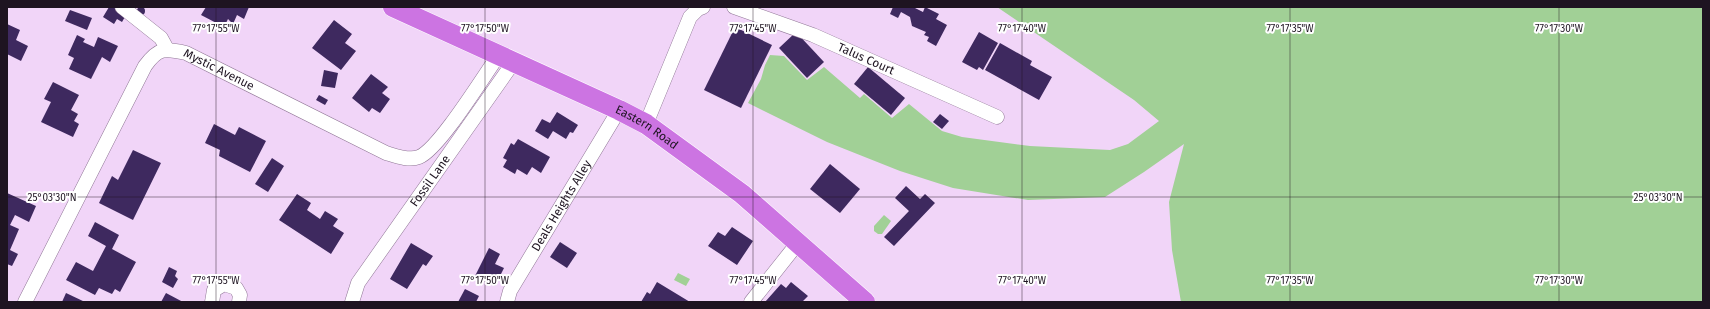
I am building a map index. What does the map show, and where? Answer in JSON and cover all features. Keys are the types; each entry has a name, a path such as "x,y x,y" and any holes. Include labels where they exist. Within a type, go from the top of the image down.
{"highway":[{"name":"Eastern Road","path":"393,7 619,110 646,124 742,194 864,302"}],"street":[{"path":"122,7 160,38 168,49"},
{"path":"646,124 690,17 698,9 703,7"},
{"name":"Talus Court","path":"734,7 813,35 996,117"},
{"name":"Mystic Avenue","path":"25,302 145,66 154,54 168,49 186,54 386,153 408,158 417,158 427,153 505,59"},
{"name":"Fossil Lane","path":"352,302 358,283 505,59"},
{"name":"Deals Heights Alley","path":"507,302 510,291 619,110"},
{"path":"751,302 797,244"},
{"path":"212,302 214,290 224,284 236,288 240,295 239,302"}],"shaded area":[{"path":"997,7 1703,7 1703,302 1181,302 1172,250 1169,202 1184,144 1105,197 1028,200 953,188 900,171 827,142 748,103 761,79 770,55 784,56 807,80 824,67 860,98 864,94 892,118 909,104 942,131 962,137 1030,146 1110,150 1128,144 1159,121 1134,100"},
{"path":"884,215 891,221 882,234 878,234 874,231 874,226"},
{"path":"678,273 690,279 686,286 674,280"}],"building":[{"path":"109,7 113,7 126,15 122,22 117,19 114,24 103,17"},
{"path":"139,7 143,7 145,11 143,15 139,15 137,13 137,9"},
{"path":"206,7 249,7 244,19 237,15 233,24 228,19 224,27 201,15"},
{"path":"893,7 913,7 923,12 925,7 939,14 936,19 947,25 936,46 927,41 929,37 924,35 926,32 912,26 910,17 901,12 898,18 890,14"},
{"path":"70,10 92,18 87,30 65,21"},
{"path":"334,20 352,34 345,43 356,51 341,70 312,48"},
{"path":"7,24 20,30 16,40 28,46 21,61 7,54"},
{"path":"735,27 772,45 741,108 704,90"},
{"path":"796,32 824,62 807,78 779,48"},
{"path":"979,32 998,43 983,70 979,67 977,70 962,62"},
{"path":"77,35 85,39 83,42 94,47 98,37 118,46 110,62 102,57 91,79 69,69 74,58 68,55"},
{"path":"1000,43 1032,61 1030,65 1052,77 1039,100 985,70"},
{"path":"868,67 905,98 891,115 854,84"},
{"path":"324,70 338,73 335,88 321,86"},
{"path":"371,74 388,87 382,93 390,99 380,113 372,108 369,112 352,98"},
{"path":"53,82 79,95 71,110 78,114 74,121 79,124 73,137 41,122 51,102 44,99"},
{"path":"319,95 328,100 325,105 316,100"},
{"path":"557,112 578,125 573,133 570,132 566,139 553,131 548,139 535,131 542,119 550,123"},
{"path":"940,114 949,121 942,129 933,122"},
{"path":"214,124 235,135 239,127 266,141 250,172 219,156 220,150 205,143"},
{"path":"518,139 550,157 541,173 532,167 527,175 517,169 515,174 503,167 507,160 503,158 511,143 514,145"},
{"path":"133,150 161,163 133,220 99,203 112,176 118,180"},
{"path":"272,158 284,166 268,192 255,184"},
{"path":"830,164 860,189 840,213 810,189"},
{"path":"906,186 920,199 925,194 935,203 894,246 884,237 909,211 895,198"},
{"path":"7,193 36,206 29,222 15,215 10,225 19,229 10,250 18,254 12,266 7,264"},
{"path":"297,194 311,203 307,210 320,219 325,211 338,219 333,226 344,233 331,254 279,220"},
{"path":"95,222 119,235 112,249 136,262 120,292 115,289 112,294 99,288 95,295 66,280 76,262 93,271 106,246 88,236"},
{"path":"732,227 753,241 737,265 708,246 718,232 725,236"},
{"path":"560,242 577,253 567,268 550,257"},
{"path":"411,243 433,256 426,266 423,264 407,289 390,279"},
{"path":"489,248 500,254 495,264 504,268 495,286 475,276"},
{"path":"169,267 177,271 175,276 178,279 173,288 162,282"},
{"path":"657,282 690,302 641,302 647,292 650,294"},
{"path":"791,282 808,296 802,302 765,302 781,284 786,288"},
{"path":"465,289 479,296 476,302 458,302"},
{"path":"66,293 85,302 62,302"},
{"path":"166,293 183,302 161,302"}]}
